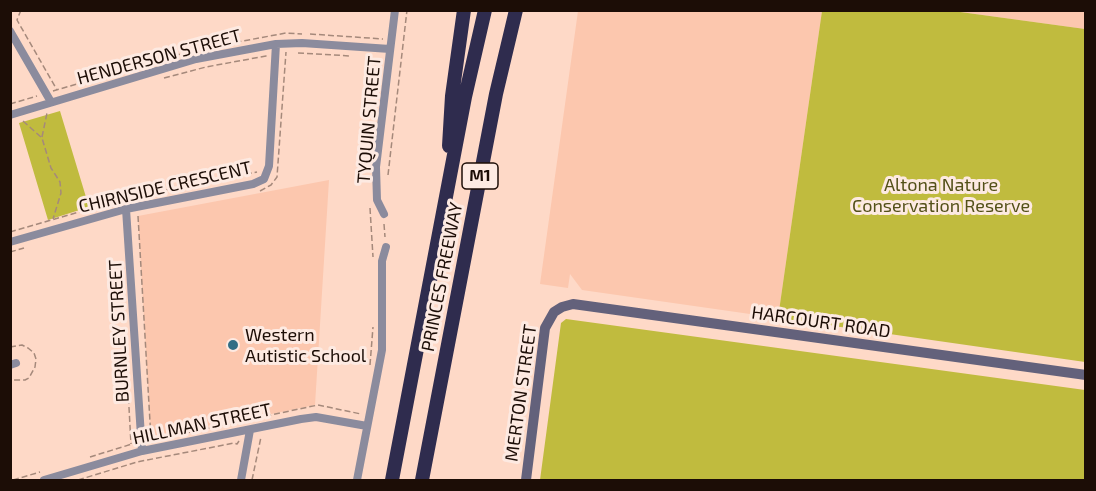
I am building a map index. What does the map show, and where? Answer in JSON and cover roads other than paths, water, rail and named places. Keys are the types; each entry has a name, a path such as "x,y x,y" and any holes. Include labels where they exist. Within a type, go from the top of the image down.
{"highway":[{"path":"445,205 452,96 464,10"},
{"name":"PRINCES FREEWAY","path":"392,480 471,67 486,10"},
{"name":"PRINCES FREEWAY","path":"422,480 496,94 516,10"}],"street":[{"name":"TYQUIN STREET","path":"384,214 377,200 376,168 395,10"},
{"path":"10,31 51,102"},
{"name":"HENDERSON STREET","path":"10,115 196,59 276,44 302,43 390,49"},
{"name":"CHIRNSIDE CRESCENT","path":"10,242 126,208 253,184 264,179 268,166 276,44"},
{"name":"BURNLEY STREET","path":"126,208 142,451"},
{"path":"357,480 382,350 382,261 386,247"},
{"name":"HARCOURT ROAD","path":"554,312 573,304 1086,375"},
{"name":"MERTON STREET","path":"526,480 545,328 554,312"},
{"name":"HILLMAN STREET","path":"44,480 67,477 142,451 249,435 316,417 367,426"},
{"path":"241,480 249,435"}],"place":[{"name":"Western Autistic School","path":"233,345"}],"park label":[{"name":"Altona Nature Conservation Reserve","path":"941,195"}]}
